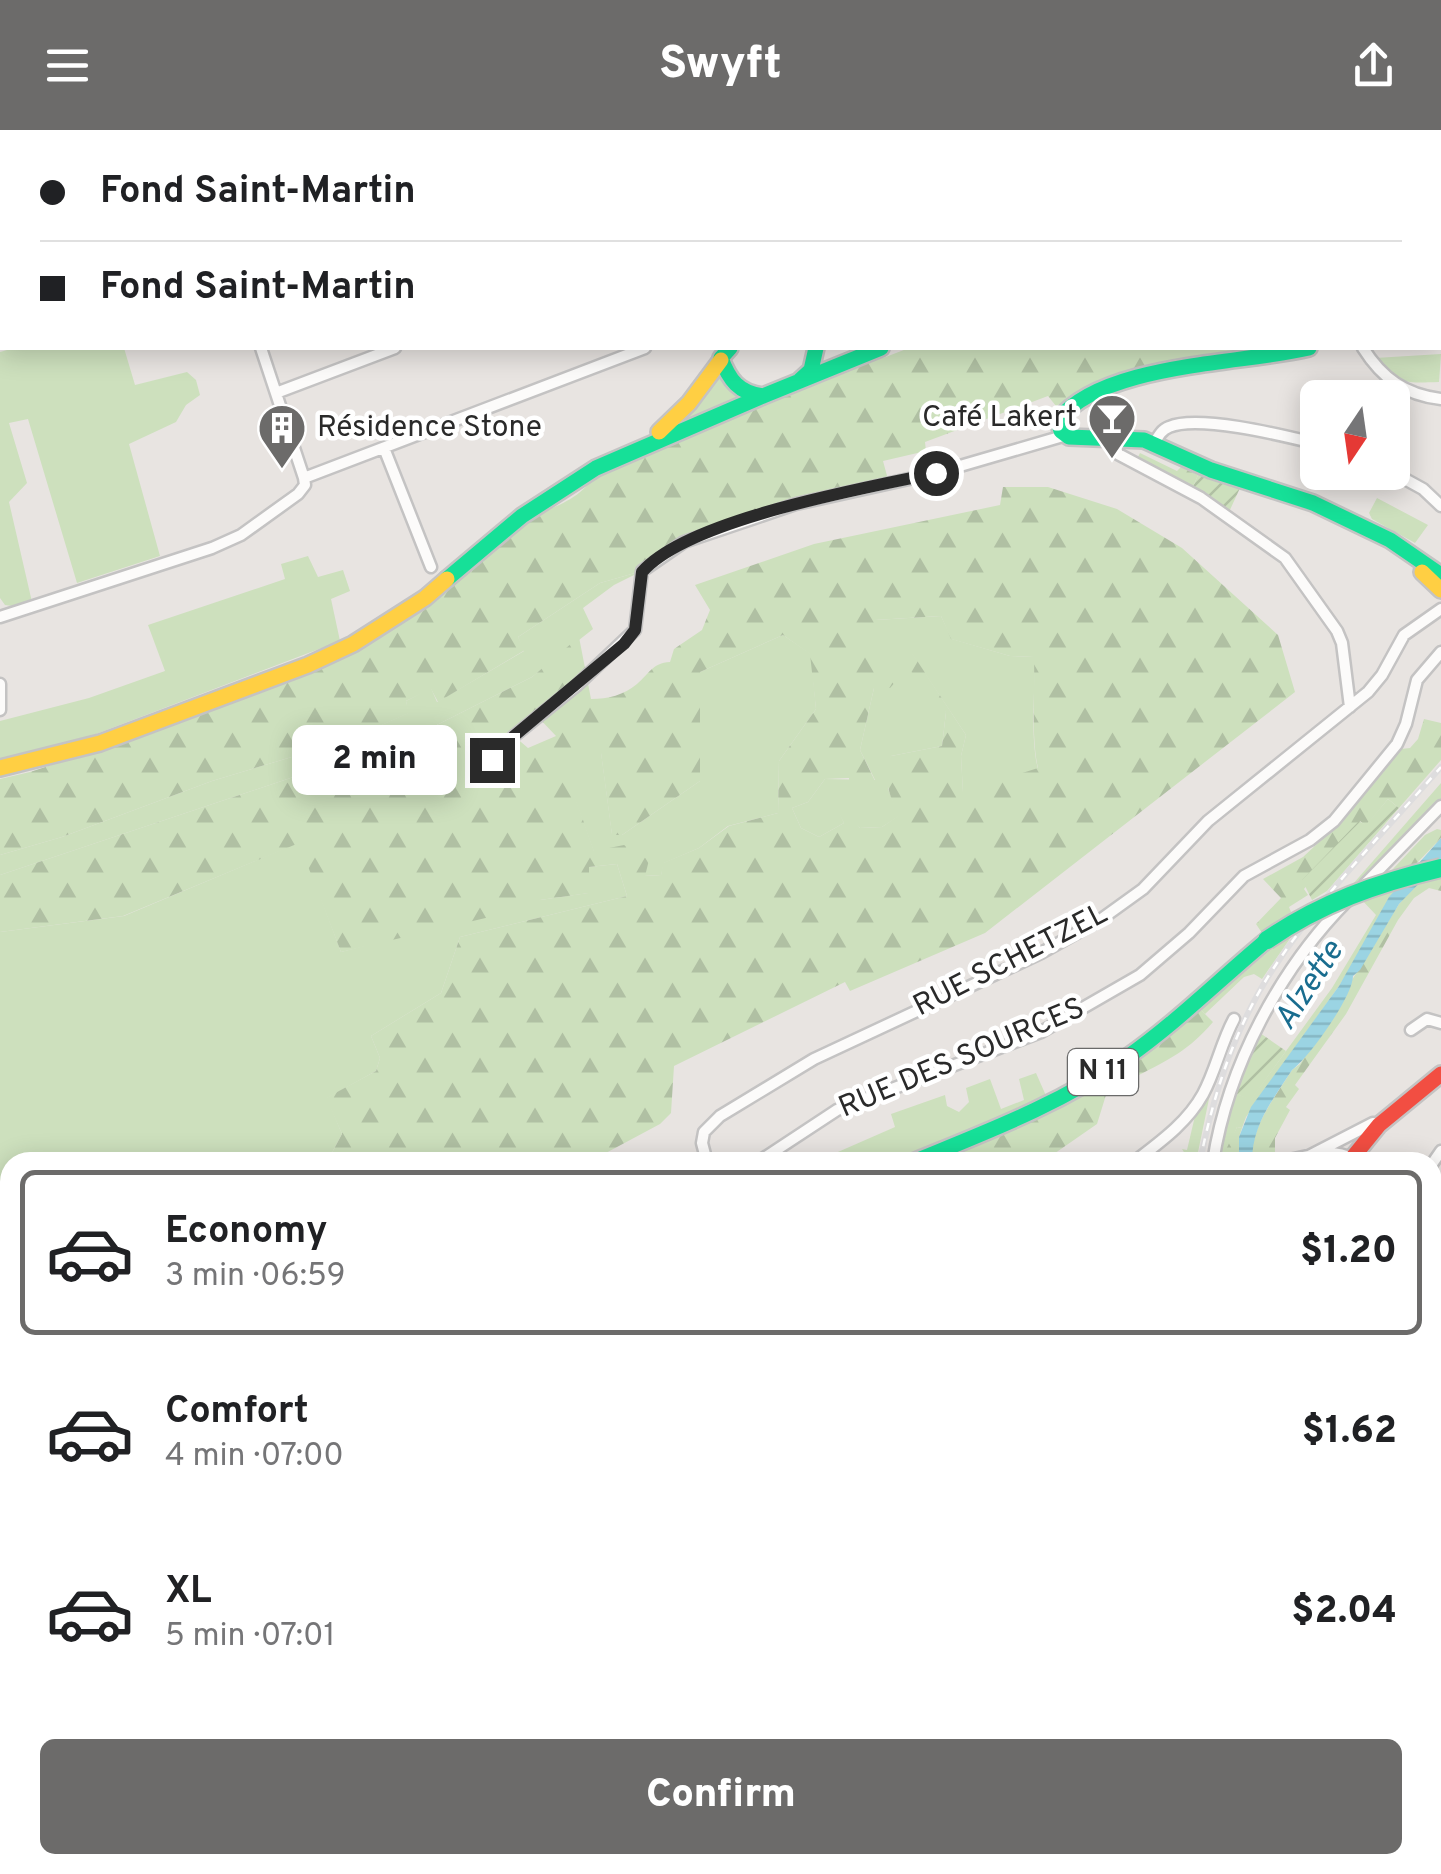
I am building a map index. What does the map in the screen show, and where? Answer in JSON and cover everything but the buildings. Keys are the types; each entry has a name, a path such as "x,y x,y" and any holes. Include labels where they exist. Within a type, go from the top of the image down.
{"main road":[{"path":"792,385 811,370 816,350"},
{"path":"634,450 877,350"},
{"path":"1295,350 1215,361 1118,386 1068,406 1058,420 1063,436 1076,440 1130,436 1154,444 1224,476 1336,512 1439,570"},
{"path":"722,353 736,388 763,396"},
{"path":"0,768 100,743 354,644 425,598 522,516 670,425 722,353"},
{"path":"1398,547 1441,590"},
{"name":"N 11","path":"937,1152 1017,1119 1095,1078 1164,1028 1267,940 1303,915 1341,895 1441,868"},
{"path":"1357,1152 1403,1103 1441,1074"}],"street":[{"path":"0,616 212,548 241,535 298,494 305,486 304,478 263,350"},
{"path":"276,393 389,350"},
{"path":"304,478 640,350"},
{"path":"1365,350 1388,380 1416,394 1441,398"},
{"path":"1154,444 1162,431 1182,424 1254,430 1300,440"},
{"path":"492,760 536,716 624,644 638,622 642,572 684,542 796,504 936,473 1063,436"},
{"path":"1112,436 1118,454 1201,498 1285,558 1337,632 1350,708"},
{"path":"384,448 431,566"},
{"path":"1410,482 1441,506"},
{"name":"RUE SCHETZEL","path":"704,1152 704,1132 720,1116 814,1059 1041,953 1100,920 1142,889 1208,822 1350,708 1377,682 1404,636 1441,609"},
{"name":"RUE DES SOURCES","path":"773,1152 836,1110 1041,1032 1138,977 1244,876 1310,840 1334,821 1397,744 1418,680 1441,652"},
{"path":"0,684 0,710"},
{"path":"1215,1152 1249,1042 1286,980 1330,920 1441,806"},
{"path":"1146,1152 1195,1107 1234,1019"},
{"path":"1411,1030 1427,1019 1441,1022"},
{"path":"1317,1152 1403,1103"}],"green space":[{"path":"125,350 135,385 187,372 196,380 200,395 186,405 176,422 129,444 160,556 77,583 28,419 9,423 27,483 9,502 32,602 5,605 0,598 0,352"},
{"path":"904,350 1264,350 1085,391 1056,406 1048,396 925,442 926,451 883,461 889,483 796,504 684,542 642,571 600,583 518,637 525,650 438,702 431,689 406,701 409,713 348,740 212,781 62,837 0,855 0,779 159,730 358,650 424,609 540,512 578,494 594,475 870,358"},
{"path":"1441,354 1439,382 1400,380 1375,358"},
{"path":"717,366 745,396 677,427 675,423"},
{"path":"1127,443 1125,450 1138,457 1140,453 1177,471 1181,467 1198,475 1192,489 1121,452 1120,445"},
{"path":"1198,475 1240,488 1229,512 1193,487"},
{"path":"1003,487 1048,487 1117,509 1182,548 1278,635 1295,692 985,933 850,991 845,982 674,1066 671,1113 660,1124 608,1152 332,1152 342,1134 326,1098 376,1071 380,1058 371,1036 441,993 460,937 627,896 617,864 589,867 589,893 540,900 537,906 341,952 299,843 123,916 0,932 0,875 413,737 532,677 579,637 591,699 621,694 655,667 670,662 674,649 702,630 710,610 695,585 814,544 1000,505","holes":["941,616 951,639 1010,656 1034,657 1038,768 963,792 961,756 966,735 912,653 893,653 875,663 875,620","783,635 810,654 816,709 779,761 778,813 729,826 699,848 663,863 661,875 645,876 649,860 624,845 594,851 559,752 601,753 612,835 622,835 700,781 700,672","907,669 919,678 907,691 946,712 942,746 891,756 887,778 898,816 882,827 860,828 841,808 837,810 844,823 819,837 801,828 792,808 808,802 825,779 849,778 849,790 863,793 875,781 860,750 874,688 890,688","537,716 556,736 528,748 514,736"]},
{"path":"1377,498 1428,525 1415,543 1372,519 1369,513"},
{"path":"308,556 318,577 343,570 350,591 331,599 340,641 75,742 24,757 0,759 0,721 89,698 165,671 148,625 285,579 281,564"},
{"path":"642,571 614,585 583,608 593,629 532,677 413,737 0,875 0,855 62,837 212,781 348,740 408,713 406,701 431,688 437,702 524,651 518,637 600,583"},
{"path":"941,616 952,639 1010,656 1035,657 1038,769 963,793 961,756 966,735 912,654 875,664 875,620"},
{"path":"783,635 811,654 816,709 779,761 778,813 728,826 699,848 664,863 661,875 644,876 594,852 558,752 601,752 612,834 622,835 700,781 700,672"},
{"path":"907,668 919,677 946,712 942,746 891,756 888,789 899,816 882,827 860,828 838,810 844,823 819,837 801,828 792,808 808,802 825,779 875,780 860,750 874,688"},
{"path":"1424,719 1441,723 1441,760 1399,808 1388,799 1366,826 1360,821 1304,889 1308,895 1262,933 1256,924 1281,898 1263,879 1303,857 1333,829 1401,749 1410,748 1418,739"},
{"path":"1441,783 1441,801 1371,875 1263,1010 1305,939"},
{"path":"1388,799 1399,808 1327,891 1312,900 1302,880 1359,821 1366,825"},
{"path":"1441,830 1441,838 1416,864 1392,870 1425,835"},
{"path":"300,842 341,952 540,900 588,893 589,867 617,864 627,896 460,937 441,993 371,1036 380,1058 376,1071 327,1098 342,1134 332,1152 0,1152 0,932 124,916"},
{"path":"1441,877 1441,891 1429,888 1414,898 1398,920 1346,1014 1295,1085 1299,1089 1286,1107 1290,1110 1275,1138 1275,1152 1252,1152 1259,1124 1271,1102 1300,1064 1399,904 1418,882"},
{"path":"1401,885 1339,986 1242,1128 1237,1127 1227,1152 1219,1152 1236,1094 1251,1099 1332,988 1376,915 1359,897"},
{"path":"1298,927 1262,979 1254,974 1244,977 1205,1014 1200,1009"},
{"path":"1200,1009 1213,1022 1204,1032 1178,1054 1137,1076 1130,1067"},
{"path":"1260,1033 1286,1051 1251,1100 1236,1094"},
{"path":"1127,1067 1133,1076 1106,1095 1097,1124 1057,1152 953,1152"},
{"path":"1036,1073 1047,1098 920,1152 838,1152 895,1127 891,1114 945,1095 947,1106 959,1112 969,1102 966,1088 990,1079 1001,1109 1024,1100 1019,1079"},
{"path":"1211,1089 1198,1152 1184,1152 1182,1149 1187,1150 1195,1116"},
{"path":"1237,1127 1242,1128 1239,1152 1225,1152"}],"water":[{"name":"Alzette","path":"1441,838 1441,861 1399,904 1353,976 1329,1026 1292,1070 1271,1103 1259,1125 1253,1152 1239,1152 1239,1137 1251,1107 1339,986 1389,897"}],"railway":[{"path":"1202,1152 1227,1062 1259,991 1332,890 1441,767"}],"traffic: fast":[{"path":"728,350 721,358 731,379 747,392 763,396 876,350"},
{"path":"800,380 811,370 816,350"},
{"path":"1298,350 1175,369 1107,387 1079,401 1058,420 1061,431 1069,437 1144,440 1211,470 1313,503 1390,540 1441,575"},
{"path":"447,579 522,516 596,468 763,396"},
{"path":"1267,940 1350,896 1441,868"},
{"path":"937,1152 1022,1116 1126,1058 1267,940"}],"traffic: slow":[{"path":"659,432 689,403 721,360"},
{"path":"1422,572 1441,590"},
{"path":"0,768 100,743 308,665 353,644 425,598 447,579"}],"traffic: jam":[{"path":"1357,1152 1379,1125 1441,1074"}],"place":[{"name":"Café Lakert","path":"1112,460"},
{"name":"Résidence Stone","path":"282,470"}],"route":[{"path":"492,760 536,716 624,644 638,622 642,572 684,542 796,504 936,473"}]}
